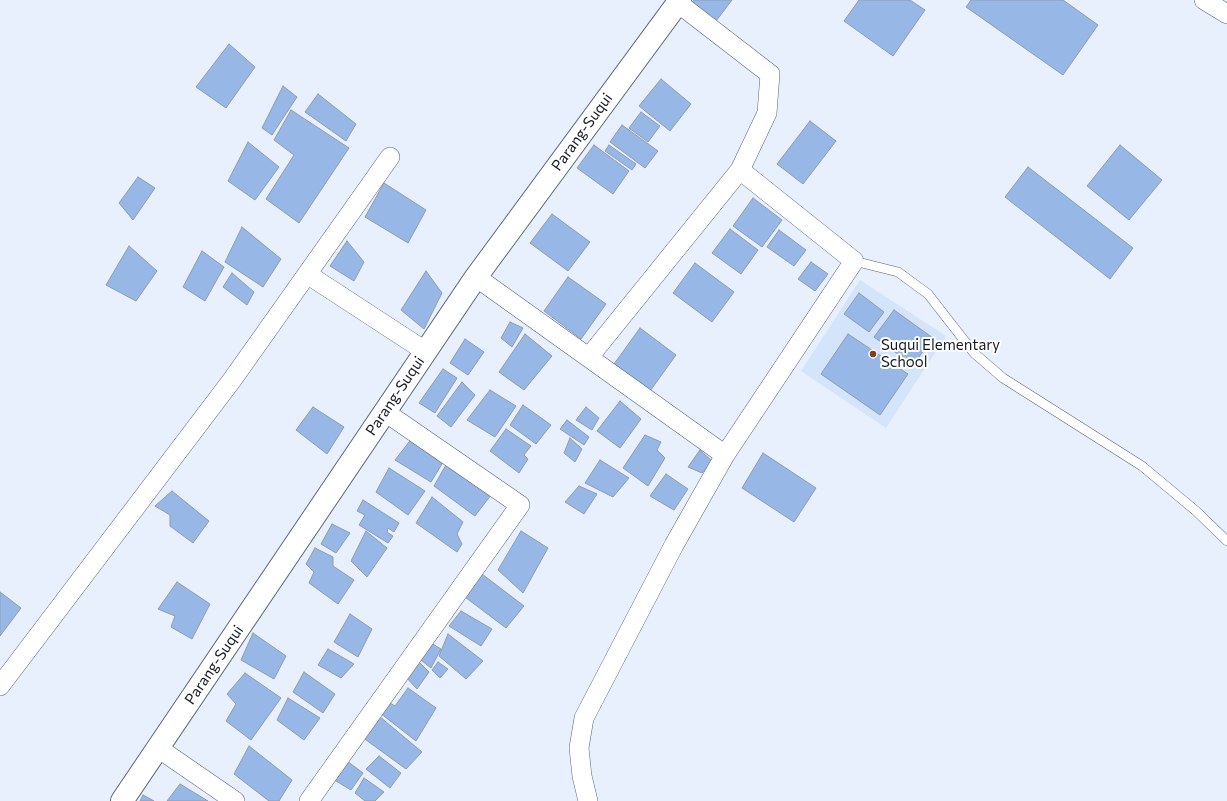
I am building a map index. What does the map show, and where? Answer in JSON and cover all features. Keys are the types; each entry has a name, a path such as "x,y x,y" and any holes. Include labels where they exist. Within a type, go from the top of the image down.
{"main road":[{"name":"Parang-Suqui","path":"122,801 476,277 679,1"}],"street":[{"path":"1204,0 1227,14"},
{"path":"589,357 740,170 767,113 770,74 679,1"},
{"path":"0,686 232,380 390,157"},
{"path":"588,801 582,776 579,748 584,718 674,545 724,455 854,262 740,170"},
{"path":"307,274 425,351"},
{"path":"476,277 724,455"},
{"path":"309,801 520,505 384,412"},
{"path":"158,748 234,801"}],"lane":[{"path":"854,262 898,272 928,294 974,353 1003,378 1142,466 1196,511 1227,541"}],"shaded area":[{"name":"Suqui Elementary School","path":"860,280 946,336 886,428 801,371"}],"building":[{"path":"694,0 732,0 716,21 692,3"},
{"path":"859,0 910,0 925,10 893,56 844,21"},
{"path":"971,0 1063,0 1098,25 1063,75 966,7"},
{"path":"229,44 255,67 226,108 196,87"},
{"path":"661,79 691,104 670,131 639,106"},
{"path":"283,86 297,97 272,135 262,128"},
{"path":"318,94 356,124 346,141 305,112"},
{"path":"291,110 349,148 299,223 266,199 294,155 274,140"},
{"path":"641,112 660,126 648,142 629,128"},
{"path":"810,121 836,141 803,184 777,164"},
{"path":"622,125 658,151 645,168 610,142"},
{"path":"248,142 279,167 255,200 228,181"},
{"path":"594,145 629,171 613,194 577,168"},
{"path":"609,145 636,164 632,170 605,151"},
{"path":"1120,145 1162,180 1129,220 1087,186"},
{"path":"1028,167 1133,248 1110,279 1005,197"},
{"path":"138,177 155,188 133,220 119,203"},
{"path":"384,183 426,210 408,243 365,217"},
{"path":"753,198 782,220 762,247 733,226"},
{"path":"552,214 590,242 568,271 530,243"},
{"path":"242,227 281,259 263,287 225,262"},
{"path":"730,229 758,250 741,274 712,253"},
{"path":"779,230 806,250 794,266 767,247"},
{"path":"347,241 364,262 354,281 330,266"},
{"path":"129,246 157,271 136,301 106,285"},
{"path":"202,251 224,267 205,301 183,287"},
{"path":"811,262 828,274 815,291 798,279"},
{"path":"695,263 734,292 712,322 673,293"},
{"path":"426,271 442,293 424,329 401,310"},
{"path":"232,273 254,292 247,305 223,287"},
{"path":"568,277 606,304 581,339 544,311"},
{"path":"859,293 884,312 869,332 844,314"},
{"path":"894,310 933,338 913,365 874,337"},
{"path":"510,322 523,328 512,347 501,338"},
{"path":"640,328 676,355 650,391 614,364"},
{"path":"525,334 552,356 524,390 499,372"},
{"path":"848,334 908,374 880,415 821,374"},
{"path":"465,339 484,352 468,375 450,363"},
{"path":"443,369 457,378 435,413 419,403"},
{"path":"462,382 475,395 451,427 437,416"},
{"path":"490,390 516,406 495,437 467,420"},
{"path":"620,401 641,419 620,448 597,431"},
{"path":"523,405 551,425 536,444 510,425"},
{"path":"313,407 344,427 327,454 296,430"},
{"path":"586,407 599,418 592,430 576,420"},
{"path":"567,420 589,437 584,445 560,429"},
{"path":"506,429 531,446 524,455 528,459 519,473 490,451"},
{"path":"645,435 661,442 657,450 665,458 648,486 623,468"},
{"path":"413,437 445,459 431,482 395,460"},
{"path":"570,438 582,449 575,462 564,453"},
{"path":"700,450 712,461 702,473 688,467"},
{"path":"763,453 816,488 794,522 742,488"},
{"path":"600,460 629,478 613,497 585,483"},
{"path":"447,463 491,495 475,516 434,486"},
{"path":"389,468 425,491 408,515 376,492"},
{"path":"666,474 688,489 674,510 650,496"},
{"path":"579,486 597,494 584,514 565,502"},
{"path":"172,491 209,521 193,543 170,526 170,515 155,506"},
{"path":"432,497 463,522 457,534 462,544 457,552 416,523"},
{"path":"363,500 399,523 394,532 388,528 387,532 393,536 388,543 359,525 365,515 357,511"},
{"path":"332,524 350,533 336,553 321,544"},
{"path":"366,531 387,548 367,577 351,561"},
{"path":"521,531 548,548 523,593 498,570"},
{"path":"315,548 333,557 333,566 354,580 338,604 309,583 314,572 306,564"},
{"path":"478,571 524,606 506,628 461,594"},
{"path":"177,582 210,604 192,639 171,627 175,616 158,609"},
{"path":"0,592 21,608 0,636"},
{"path":"461,611 492,629 481,646 449,626"},
{"path":"350,614 372,629 358,657 334,642"},
{"path":"253,633 286,656 274,679 241,660"},
{"path":"448,634 483,661 466,679 439,656"},
{"path":"426,640 441,649 431,668 416,656"},
{"path":"328,649 354,664 341,678 318,665"},
{"path":"416,659 429,672 417,689 405,676"},
{"path":"438,662 448,669 440,678 432,670"},
{"path":"304,672 335,694 323,713 293,692"},
{"path":"245,673 281,698 251,740 226,721 236,704 227,694"},
{"path":"408,688 436,708 416,741 380,713 385,700 395,706"},
{"path":"288,698 320,718 304,740 277,720"},
{"path":"379,716 422,752 406,769 362,737"},
{"path":"249,746 292,780 279,801 269,801 234,774"},
{"path":"379,756 401,773 390,788 366,769"},
{"path":"343,758 363,773 351,790 331,778"},
{"path":"364,778 384,792 375,801 365,801 355,793"},
{"path":"180,784 208,801 167,801"},
{"path":"143,795 154,801 140,801"}],"place":[{"name":"Suqui Elementary School","path":"873,354"}]}
